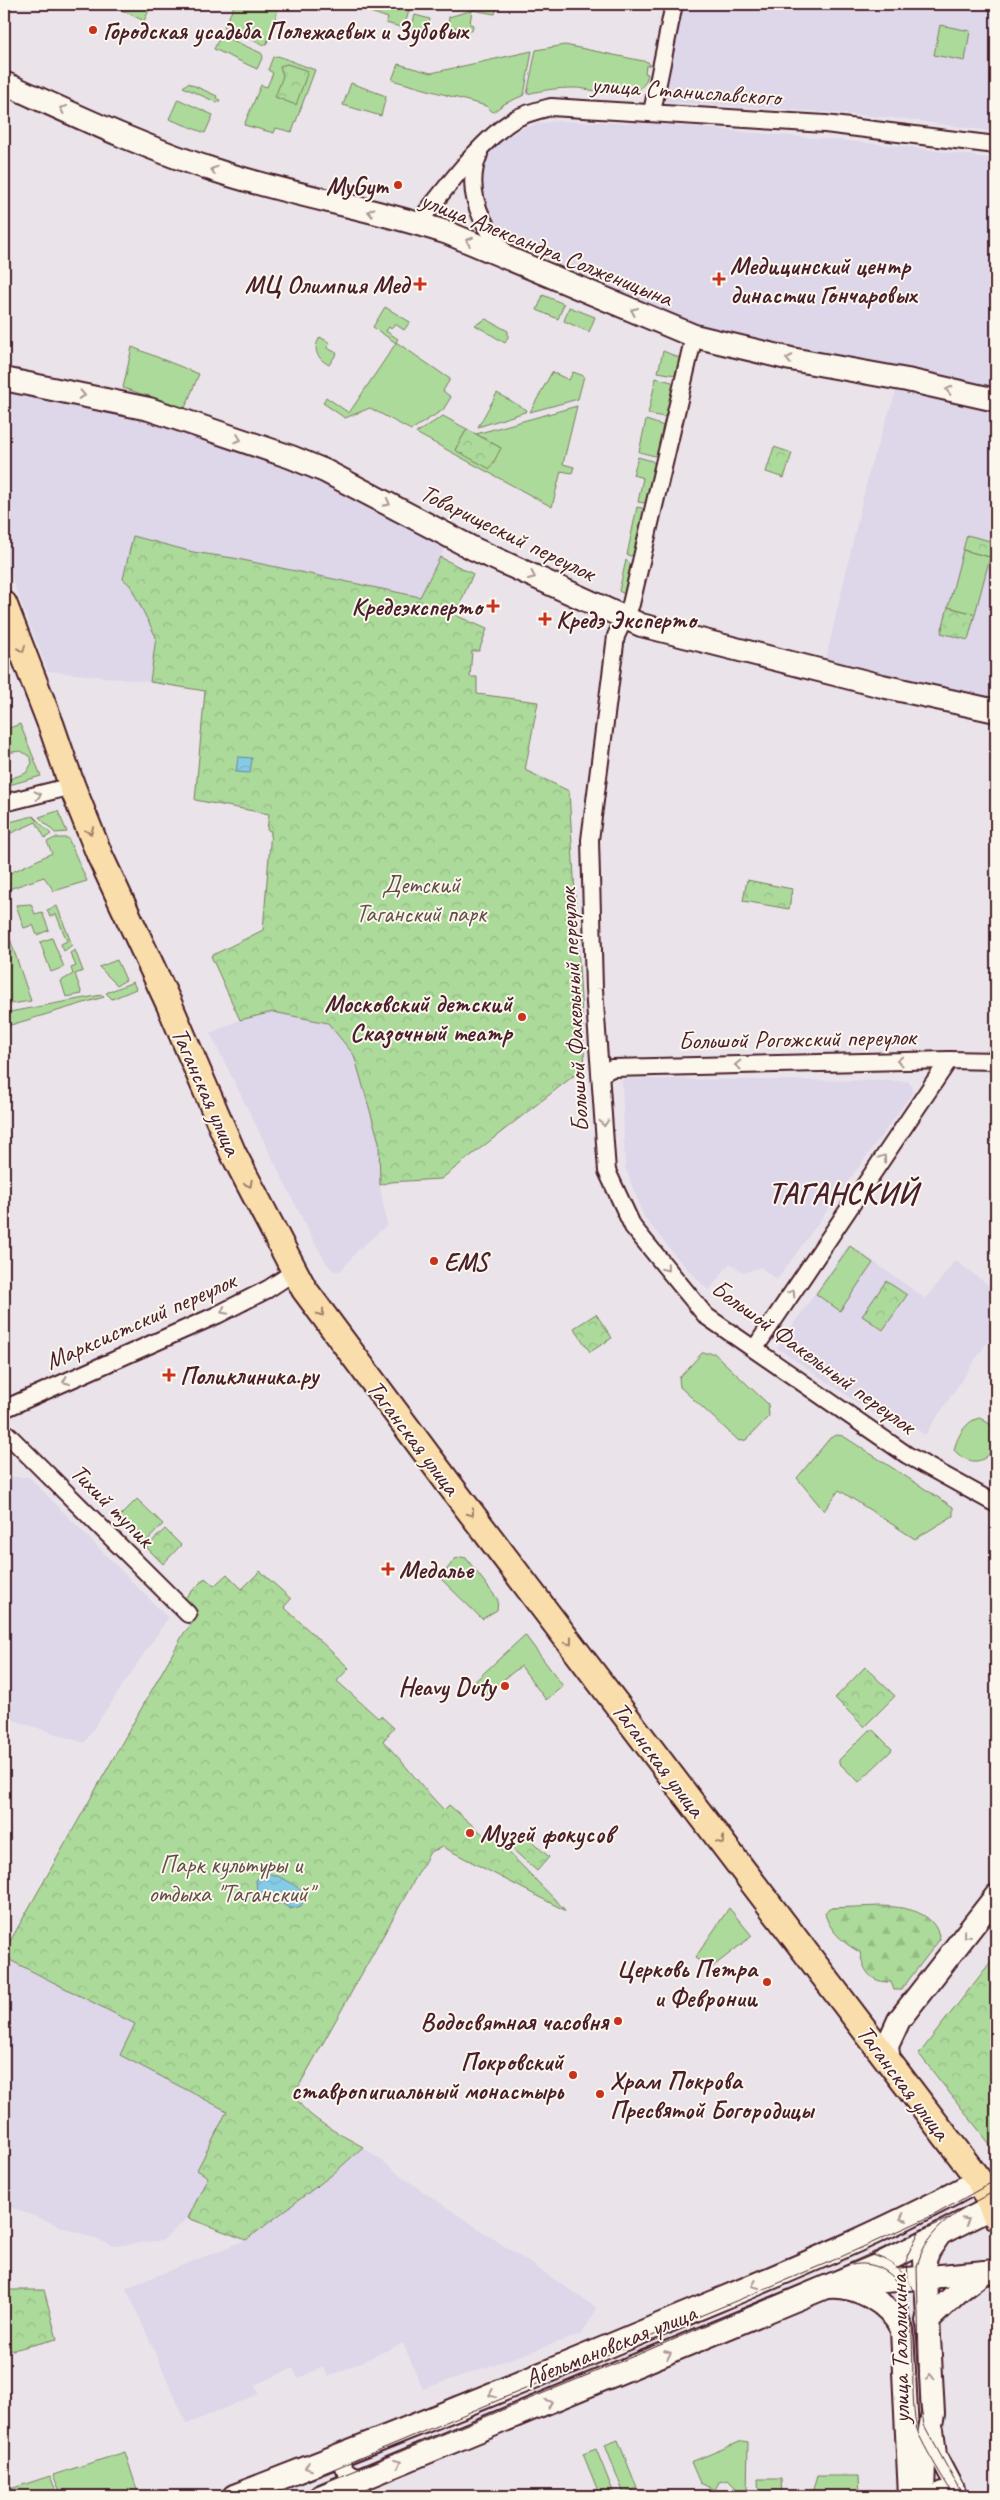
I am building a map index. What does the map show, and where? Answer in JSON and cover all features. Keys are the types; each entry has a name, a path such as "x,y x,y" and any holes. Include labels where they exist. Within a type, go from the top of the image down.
{"main road":[{"name":"улица Александра Солженицына","path":"4,83 76,115 218,172 328,202 418,223 509,257 694,336 791,359 906,380 996,400"},
{"name":"Товарищеский переулок","path":"4,378 149,409 291,457 325,471 474,549 625,620 750,654 996,711"},
{"name":"Таганская улица","path":"4,604 48,717 72,786 233,1153 294,1272 333,1329 449,1484 993,2196"},
{"path":"890,2062 887,2046 899,2020 996,1896"},
{"name":"Абельмановская улица","path":"321,2496 826,2288 940,2234 993,2196"},
{"name":"Абельмановская улица","path":"234,2496 632,2337 785,2272 947,2198 993,2196"},
{"name":"улица Талалихина","path":"923,2496 932,2414 924,2277 925,2260 928,2250 940,2234"},
{"path":"826,2288 990,2272"},
{"path":"927,2321 960,2290 990,2272"},
{"name":"улица Талалихина","path":"826,2288 844,2287 868,2296 888,2310 899,2324 902,2330 906,2430 924,2474"}],"street":[{"path":"652,112 674,4"},
{"name":"улица Станиславского","path":"418,223 482,147 514,119 526,113 551,107 825,124 996,145"},
{"path":"482,147 474,166 474,196 485,227 509,257"},
{"name":"Большой Факельный переулок","path":"694,336 631,604 616,636 590,840 594,989 607,1172 633,1228 706,1316 755,1348 907,1455 996,1504"},
{"path":"4,803 72,786"},
{"path":"755,1348 949,1060"},
{"name":"Большой Рогожский переулок","path":"601,1074 612,1068 949,1060 996,1061"},
{"name":"Марксистский переулок","path":"4,1409 217,1315 268,1289 294,1272"},
{"name":"Тихий тупик","path":"4,1431 188,1614"},
{"path":"632,2337 643,2364"},
{"path":"351,2450 344,2457 343,2465 345,2470 352,2476 363,2478"},
{"path":"924,2474 956,2496"},
{"path":"930,2496 942,2490 956,2496"}],"shaded area":[{"path":"680,4 996,4 996,132 905,119 666,102 662,97"},
{"path":"557,121 658,124 901,146 996,159 996,390 713,330 682,319 502,239 492,226 477,184 485,157 497,144 523,128"},
{"path":"4,387 144,418 322,478 447,544 420,597 233,558 193,552 134,536 123,579 130,585 156,637 150,682 48,671 4,559"},
{"path":"896,392 996,412 996,701 825,663 870,467"},
{"path":"273,1012 328,1023 354,1055 379,1142 380,1185 387,1225 358,1250 343,1269 337,1272 331,1269 312,1238 210,1033 240,1020"},
{"path":"622,1079 908,1081 912,1086 913,1092 777,1280 760,1267 744,1273 730,1263 709,1291 678,1259 644,1217 625,1167"},
{"path":"849,1244 926,1299 955,1260 996,1291 996,1338 992,1335 925,1435 890,1410 883,1420 777,1348"},
{"path":"4,1477 29,1477 168,1618 84,1743 4,1717"},
{"path":"4,1957 136,2024 120,2055 227,2111 197,2170 208,2177 188,2218 163,2240 114,2246 4,2205"},
{"path":"363,2147 418,2188 597,2308 582,2334 423,2389 403,2343 328,2377 323,2366 298,2379 293,2368 255,2385 258,2394 187,2424 126,2288 246,2240 333,2174"}],"green space":[{"path":"110,4 147,4 151,6 144,21"},
{"path":"235,4 280,4 267,43 264,45 224,27"},
{"path":"347,4 411,4 404,28 386,23 388,18"},
{"path":"493,4 498,4 495,14 472,10"},
{"path":"472,10 470,24 473,25 472,31 448,26 449,17"},
{"path":"415,15 430,19 426,36 410,32"},
{"path":"940,25 970,31 965,61 934,55"},
{"path":"221,35 261,53 263,56 257,69 214,49"},
{"path":"565,45 648,62 650,65 646,66 645,73 648,74 644,85 637,91 628,94 562,88 527,94 536,50"},
{"path":"532,51 524,95 504,104 493,112 486,106 392,80 398,64 431,73"},
{"path":"278,56 315,70 292,132 276,128 274,133 244,125 261,85 267,87 273,73 268,70 273,57"},
{"path":"287,64 308,71 296,105 275,97 283,76 280,66"},
{"path":"188,83 217,96 216,98 220,100 218,103 183,87"},
{"path":"351,83 386,96 381,116 343,105"},
{"path":"178,99 213,115 205,133 169,119"},
{"path":"543,295 564,304 558,319 537,310"},
{"path":"385,307 410,322 404,330 395,324 386,331 398,339 396,342 450,379 443,391 451,397 443,410 411,430 370,408 345,418 323,403 326,397 349,413 396,343 373,327"},
{"path":"569,307 595,317 589,332 564,321"},
{"path":"486,319 508,331 505,343 475,325"},
{"path":"320,337 330,343 327,348 337,353 329,365 321,359 316,350"},
{"path":"132,347 199,374 185,408 123,388"},
{"path":"663,351 680,358 675,375 658,372"},
{"path":"552,372 569,380 573,372 584,376 578,399 530,412"},
{"path":"656,378 672,382 674,385 667,414 664,417 648,414"},
{"path":"497,393 527,410 478,427"},
{"path":"577,406 563,464 574,467 572,473 561,471 552,507 416,433 443,416 467,429 455,450 501,448 476,434"},
{"path":"646,420 664,426 658,453 655,456 639,452"},
{"path":"467,429 501,448 490,469 455,450"},
{"path":"774,447 792,453 784,478 766,472"},
{"path":"638,457 652,461 655,464 647,500 644,503 638,502 643,478 633,475"},
{"path":"637,507 642,508 644,512 634,554 631,556 627,555"},
{"path":"967,535 994,542 990,557 963,550"},
{"name":"Детский Таганский парк","path":"133,536 193,552 233,558 420,597 440,557 473,574 455,615 487,629 479,651 472,651 470,677 477,677 477,694 538,702 525,770 569,791 585,1067 441,1179 390,1182 380,1185 379,1142 354,1055 328,1023 273,1012 240,1020 211,956 263,930 271,831 267,830 269,814 195,800 205,691 150,682 156,637 130,585 123,579"},
{"path":"963,550 990,557 975,614 948,607"},
{"path":"626,560 631,565 624,594 619,591"},
{"path":"948,607 975,614 968,640 941,633"},
{"path":"20,724 41,776 9,785 7,780 26,773 32,763 30,757 21,751 4,753 4,730"},
{"path":"58,811 67,832 55,833 39,817"},
{"path":"33,816 51,834 45,838 36,822 9,834 6,823"},
{"path":"55,838 68,838 87,881 54,891 44,877 6,890 7,894 4,896 4,876 52,853 47,842"},
{"path":"747,880 792,889 789,909 743,901"},
{"path":"31,904 35,914 42,912 49,930 37,935 33,925 24,928 16,905"},
{"path":"57,906 72,945 64,951 61,944 67,941 56,914 50,917 47,910"},
{"path":"52,938 64,967 51,972 40,942"},
{"path":"10,939 31,1001 4,1005 4,941"},
{"path":"75,950 83,971 75,974 82,994 66,997 61,981 73,974 71,968 76,966 70,953"},
{"path":"117,960 126,980 117,985 99,967"},
{"path":"133,982 136,989 112,999 106,993"},
{"path":"101,995 104,997 4,1027 4,1013"},
{"path":"850,1246 873,1263 840,1311 816,1294"},
{"path":"886,1281 907,1295 883,1330 862,1316"},
{"path":"596,1314 612,1338 590,1352 574,1328"},
{"path":"702,1353 714,1353 768,1404 769,1416 746,1440 739,1441 680,1387 679,1378"},
{"path":"980,1418 993,1426 993,1446 990,1453 984,1458 978,1461 970,1461 954,1450 957,1440 966,1426 975,1419"},
{"path":"837,1435 843,1436 953,1507 953,1516 915,1539 839,1490 824,1511 797,1478 830,1438"},
{"path":"137,1499 163,1524 143,1545 117,1519"},
{"path":"165,1529 181,1545 163,1564 146,1547"},
{"path":"466,1558 498,1600 497,1610 482,1619 440,1578 455,1559"},
{"name":"Парк культуры и отдыха \"Таганский\"","path":"260,1571 291,1599 284,1607 349,1668 337,1681 378,1718 381,1716 394,1728 383,1741 436,1802 444,1810 449,1805 486,1837 496,1839 566,1911 443,1847 430,1852 295,2093 298,2101 313,2117 363,2147 333,2174 246,2240 188,2218 208,2177 197,2170 227,2111 120,2055 135,2024 4,1957 4,1952 184,1633 199,1615 183,1600 205,1578 214,1586 227,1574 242,1589"},
{"path":"525,1635 563,1686 546,1700 521,1666 484,1695 473,1683"},
{"path":"865,1667 895,1696 864,1727 835,1698"},
{"path":"869,1730 873,1730 892,1749 859,1782 839,1763 839,1760"},
{"path":"523,1833 549,1857 537,1871 510,1847"},
{"path":"880,1906 908,1909 925,1916 937,1929 940,1939 901,1990 894,1990 891,1982 878,1980 869,1974 863,1964 860,1952 833,1931 825,1913 829,1908"},
{"path":"729,1908 752,1936 711,1968 695,1958"},
{"path":"996,1955 996,2152 919,2054"},
{"path":"4,2290 44,2290 57,2339 9,2351 4,2333"},
{"path":"618,2440 637,2488 624,2494 605,2445"},
{"path":"742,2441 748,2442 747,2496 733,2496 735,2487 728,2480 719,2482 715,2490 700,2483 691,2462"},
{"path":"596,2449 615,2496 600,2496 583,2454"},
{"path":"125,2452 139,2496 62,2496 53,2475"},
{"path":"50,2476 58,2496 4,2496 4,2491"},
{"path":"817,2476 859,2476 860,2496 811,2496"},
{"path":"758,2479 781,2479 782,2496 759,2496"}],"water":[{"path":"238,757 252,758 250,773 236,772"},
{"path":"265,1873 285,1879 302,1891 304,1899 301,1906 290,1909 283,1904 272,1902 267,1896 257,1892 256,1880"}],"tram line":[{"path":"269,2496 834,2260 936,2214 996,2180"},
{"path":"963,2496 924,2425 920,2401 917,2267 922,2252 937,2229 959,2212 996,2190"},
{"path":"292,2496 639,2354 801,2285 950,2218"},
{"path":"908,2281 907,2256 919,2232"},
{"path":"868,2254 884,2259 898,2268 904,2274 915,2297"},
{"path":"852,2265 868,2264 882,2269 895,2279 904,2293 911,2323 916,2426 927,2450 954,2496"}],"place":[{"name":"Городская усадьба Полежаевых и Зубовых","path":"93,30"},
{"name":"MyGym","path":"398,185"},
{"name":"Медицинский центр династии Гончаровых","path":"719,279"},
{"name":"МЦ Олимпия Мед","path":"420,284"},
{"name":"Кредеэксперто","path":"493,606"},
{"name":"Кредэ Эксперто","path":"545,619"},
{"name":"Московский детский Сказочный театр","path":"522,1017"},
{"name":"EMS","path":"434,1261"},
{"name":"Поликлиника.ру","path":"169,1375"},
{"name":"Медалье","path":"388,1569"},
{"name":"Heavy Duty","path":"505,1686"},
{"name":"Музей фокусов","path":"470,1833"},
{"name":"Церковь Петра и Февронии","path":"767,1982"},
{"name":"Водосвятная часовня","path":"618,2021"},
{"name":"Покровский ставропигиальный монастырь","path":"573,2075"},
{"name":"Храм Покрова Пресвятой Богородицы","path":"600,2094"}],"district":[{"name":"ТАГАНСКИЙ","path":"843,1193"}]}
